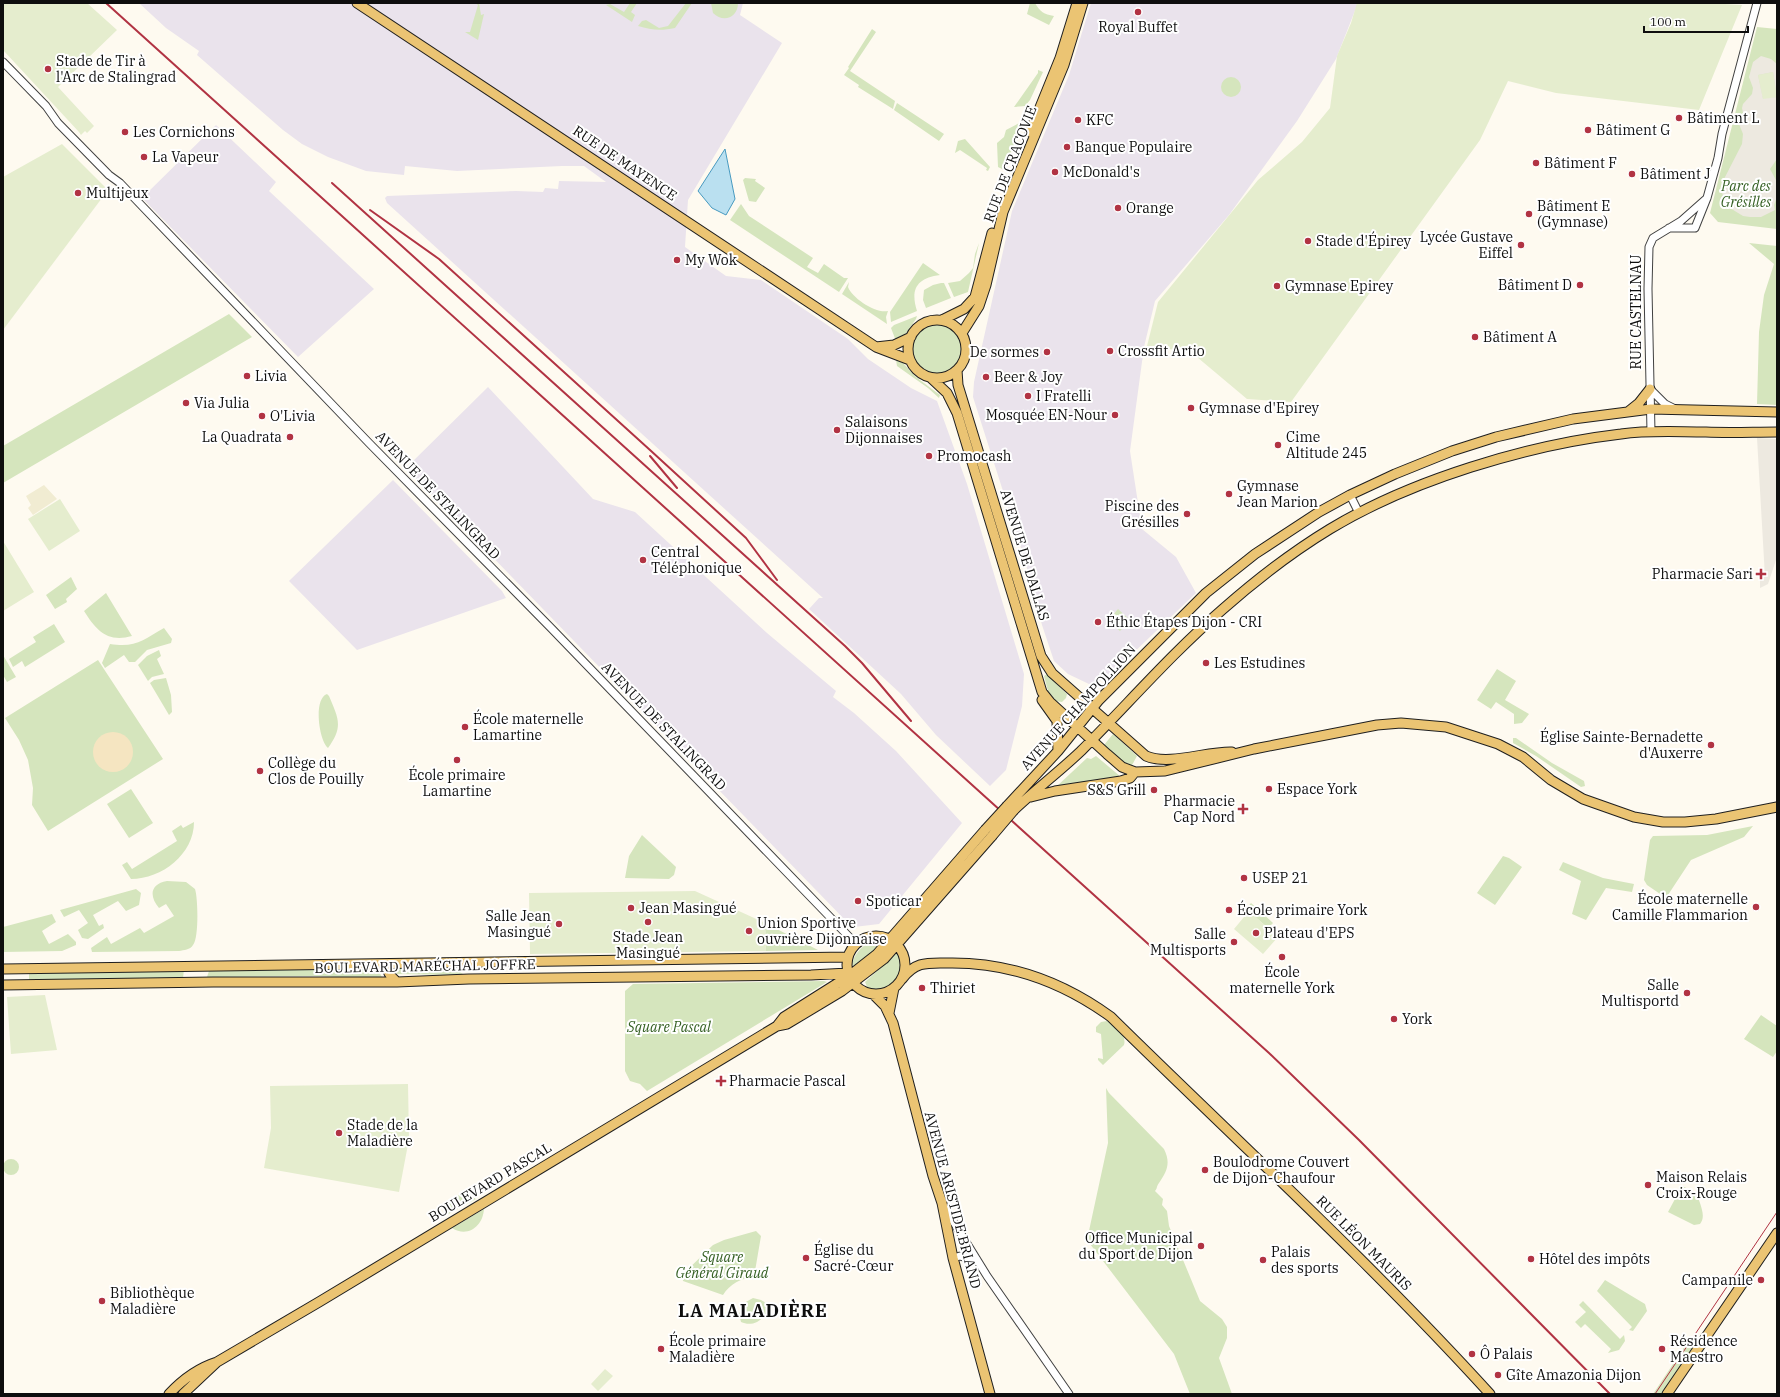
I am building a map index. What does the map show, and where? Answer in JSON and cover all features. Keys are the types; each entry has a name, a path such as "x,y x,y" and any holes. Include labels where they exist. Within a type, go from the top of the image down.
{"main road":[{"name":"RUE DE MAYENCE","path":"357,3 876,347 910,360"},
{"name":"RUE DE CRACOVIE","path":"942,320 964,309 975,297 1002,201 1060,58 1077,3"},
{"name":"RUE DE CRACOVIE","path":"962,333 979,306 986,285 1003,212 1064,65 1083,3"},
{"path":"942,320 954,326 962,333 966,345 966,353 957,370 944,377 931,378 923,375 915,369 910,360 909,345 911,337 919,326 928,321 942,320"},
{"path":"876,347 894,344 911,337"},
{"name":"AVENUE DE DALLAS","path":"957,370 958,385 1042,656 1052,673 1141,752 1152,758 1178,758 1218,751 1240,752"},
{"name":"AVENUE DE DALLAS","path":"931,378 947,393 957,413 1037,678 1046,698 1122,767 1135,772"},
{"path":"1629,411 1639,403 1650,389"},
{"name":"AVENUE CHAMPOLLION","path":"850,977 884,959 894,942 1010,808 1092,708 1175,623 1227,576 1287,532 1350,495 1395,474 1452,451 1496,437 1574,419 1651,409 1777,412"},
{"name":"AVENUE CHAMPOLLION","path":"1010,808 1026,799 1066,765 1189,641 1228,604 1296,551 1359,513 1405,492 1454,473 1514,455 1564,443 1621,434 1651,432 1777,432"},
{"name":"AVENUE DE DALLAS","path":"1037,678 1038,692 1041,699 1057,721 1058,751"},
{"path":"1026,799 1055,791 1121,781 1130,778 1135,772 1165,771 1240,752 1377,725 1401,723 1463,731 1498,744 1523,757 1550,780 1583,799 1634,817 1663,822 1685,822 1716,819 1777,807"},
{"path":"850,977 848,957 856,944 871,936 880,936 894,942 905,957 920,964"},
{"name":"BOULEVARD MARÉCHAL JOFFRE","path":"3,970 848,957"},
{"path":"902,979 905,969 905,957"},
{"path":"608,961 608,977"},
{"name":"RUE LÉON MAURIS","path":"920,964 961,962 1015,970 1065,988 1090,1002 1111,1017 1421,1319 1490,1394"},
{"path":"388,964 387,970 397,982"},
{"path":"426,964 465,968 468,971 469,979"},
{"path":"873,994 882,994 894,988 911,968 920,964"},
{"path":"199,982 203,966"},
{"path":"25,985 26,969"},
{"name":"BOULEVARD MARÉCHAL JOFFRE","path":"3,985 199,982 397,982 469,979 811,975 850,977"},
{"name":"AVENUE ARISTIDE BRIAND","path":"850,977 862,990 873,994 883,1002 889,1013 933,1176 942,1203 954,1258 990,1394"},
{"name":"BOULEVARD PASCAL","path":"169,1394 184,1379 205,1370 777,1026 787,1024 850,977"},
{"name":"AVENUE ARISTIDE BRIAND","path":"889,1013 894,988"},
{"path":"1667,1394 1777,1233"},
{"name":"BOULEVARD PASCAL","path":"184,1394 205,1370"}],"street":[{"path":"1669,228 1695,228 1707,198 1718,158 1722,134 1757,3"},
{"name":"AVENUE DE STALINGRAD","path":"3,62 46,106 63,128 120,183 375,449 563,640 856,944"},
{"name":"RUE CASTELNAU","path":"1651,432 1648,289 1649,247 1653,238 1681,221 1707,198"},
{"path":"1650,389 1665,404 1676,409"},
{"path":"1350,495 1359,513"},
{"path":"942,1203 977,1260 1069,1394"},
{"path":"954,1258 960,1256 977,1260"}],"shaded area":[{"path":"139,3 743,3 740,15 782,43 688,200 685,247 726,276 761,280 848,339 868,359 911,388 937,401 967,484 1024,674 1022,706 1006,770 990,786 936,735 901,694 809,609 819,598 823,598 387,203 385,198 387,196 516,191 543,192 545,188 558,189 559,181 606,182 584,166 457,171 405,166 404,175 366,171 328,157 302,144 283,130 197,55 199,51 166,28"},
{"path":"1091,3 1358,3 1336,59 1297,121 1229,215 1155,301 1144,347 1130,451 1142,529 1176,557 1196,593 1107,678 1089,684 1068,674 1054,661 1042,625 1024,557 973,397 974,382 1012,211 1069,75"},
{"name":"Parc des Grésilles","path":"1761,56 1771,59 1777,64 1777,97 1777,159 1770,169 1777,182 1777,197 1774,205 1775,210 1761,217 1750,217 1743,216 1730,208 1722,193 1724,179 1742,144 1743,134 1739,124 1743,113 1743,104 1752,94 1753,88 1749,77 1753,62","holes":["1773,72 1777,97 1763,99 1758,75"]},
{"path":"216,125 276,182 269,191 374,289 298,357 142,198"},
{"path":"488,387 593,499 635,512 767,633 836,691 833,697 854,713 896,751 962,823 879,924 854,927 846,921 406,468"},
{"path":"1757,438 1777,439 1777,557 1768,584 1760,588 1760,578 1765,577"},
{"path":"393,480 502,591 506,598 357,650 289,581"},
{"path":"44,485 57,499 33,515 28,508 31,505 26,496"}],"green space":[{"name":"Stade de Tir à l'Arc de Stalingrad","path":"3,3 87,3 117,30 58,87 94,126 87,133 85,131 81,135 3,50"},
{"path":"475,3 479,3 481,15 484,14 478,40 465,32 470,32 478,5"},
{"path":"630,3 637,3 631,12 635,15 632,22 606,5 610,4 624,12"},
{"path":"686,3 692,3 675,28 656,30 638,26 642,21 646,20 659,28 668,26"},
{"path":"711,3 738,3 736,12 733,15 721,18 713,13"},
{"path":"1030,3 1035,3 1043,12 1054,16 1049,25 1027,14"},
{"name":"Stade d'Épirey","path":"1357,3 1708,3 1742,5 1699,110 1556,93 1508,81 1480,140 1291,402 1247,399 1191,352 1147,346 1158,302 1258,180 1302,142 1330,108 1337,56 1351,23"},
{"name":"Parc des Grésilles","path":"1757,27 1777,29 1777,229 1718,222 1710,213"},
{"path":"872,29 876,32 850,71 895,101 893,109 858,87 859,85 844,75"},
{"path":"1038,70 1043,72 1030,100 1025,106 1014,107 1038,73"},
{"path":"1773,72 1777,97 1763,100 1758,75"},
{"path":"1231,77 1238,80 1241,87 1238,94 1231,97 1224,94 1221,87 1224,80"},
{"path":"897,103 944,134 939,141 894,110"},
{"path":"1023,121 1004,170 998,167 997,143 1004,137 1006,130"},
{"path":"965,139 990,167 988,171 986,170 987,168 960,150 955,153 958,141"},
{"path":"62,144 108,190 3,330 3,177"},
{"path":"745,178 756,179 755,181 765,188 756,202 749,201 743,180"},
{"path":"741,204 749,216 813,258 807,267 818,273 824,264 844,278 848,278 839,292 730,220"},
{"path":"979,243 968,292 954,297 948,283 960,281 973,268 975,254"},
{"path":"1749,243 1777,246 1777,405 1757,404 1759,332 1764,295 1774,264"},
{"path":"923,263 940,275 926,279 917,286 914,297 917,311 891,322 890,312"},
{"path":"849,282 848,287 850,291 859,300 871,308 888,311 886,317 887,324 842,294"},
{"path":"944,283 951,298 926,308 923,300 924,290"},
{"path":"229,314 252,337 3,483 3,446"},
{"path":"917,316 902,339 896,341 891,328 894,325"},
{"path":"937,325 946,327 954,332 959,340 961,349 959,358 954,366 946,371 937,373 928,371 920,366 915,358 913,349 915,340 920,332 928,327"},
{"path":"896,360 903,363 916,377 940,395 939,398 928,388 897,366"},
{"path":"60,499 80,531 49,551 28,519"},
{"path":"3,541 34,592 3,611"},
{"path":"71,577 77,589 66,599 67,602 55,609 46,595"},
{"path":"106,593 132,636 116,638 103,633 93,624 84,611"},
{"path":"1118,609 1130,620 1120,631 1108,621"},
{"path":"54,624 65,642 25,667 22,661 13,667 9,659 36,642 33,637"},
{"path":"164,628 172,639 171,643 147,650 135,662 129,662 124,655 105,668 102,663 110,644 133,644"},
{"path":"159,650 161,656 157,659 164,674 152,677 148,681 138,665 147,656"},
{"path":"3,655 16,677 7,682 3,675"},
{"path":"98,660 163,759 48,831 32,805 33,788 28,760 19,740 5,718"},
{"path":"1497,669 1516,681 1505,700 1529,714 1522,723 1514,724 1514,714 1496,702 1491,709 1477,700"},
{"path":"1047,674 1067,694 1066,698 1062,702 1055,701 1048,691 1044,676"},
{"path":"166,678 171,695 172,712 169,715 150,683 154,680"},
{"path":"327,694 335,710 338,722 336,734 328,748 322,737 319,720 320,704 323,697"},
{"path":"1113,734 1137,756 1131,767 1124,764 1104,745"},
{"path":"1513,738 1516,738 1552,763 1584,781 1585,786 1581,787 1536,756 1513,743"},
{"path":"1096,756 1121,777 1056,787 1087,758 1091,759"},
{"path":"131,789 153,823 129,838 107,804"},
{"path":"194,822 193,834 189,844 174,862 154,875 131,879 122,865 127,862 132,869 177,841 172,831 181,825 183,828"},
{"path":"1753,826 1744,837 1691,860 1666,898 1647,885 1644,880 1650,840 1653,836 1707,835"},
{"path":"642,835 676,867 674,875 669,879 625,878 629,856"},
{"path":"1503,856 1509,858 1522,867 1495,905 1477,893"},
{"path":"1563,862 1603,878 1634,884 1632,892 1606,888 1586,920 1572,914 1581,881 1559,870"},
{"path":"167,881 186,882 195,889 197,927 195,941 192,947 187,950 179,951 92,952 91,948 107,937 111,944 140,928 144,933 174,916 166,904 159,908 153,895 154,888 157,885"},
{"path":"136,889 141,893 139,905 126,911 118,901 93,915 99,926 103,924 104,928 88,939 82,938 78,930 88,923 79,910 64,917 60,910"},
{"name":"Jean Masingué","path":"695,891 765,923 766,951 530,954 529,893"},
{"path":"1251,903 1273,923 1268,928 1246,909"},
{"name":"Plateau d'EPS","path":"1249,911 1278,937 1263,954 1234,929"},
{"path":"52,914 56,922 42,931 49,944 68,934 76,942 76,945 62,951 3,952 3,927"},
{"path":"765,923 818,950 766,951"},
{"path":"870,942 881,942 883,945 856,967 852,965 858,952"},
{"path":"897,953 901,968 896,981 884,988 876,990 868,989 865,982"},
{"path":"374,967 378,970 383,979 315,976 207,977 209,971 213,970"},
{"path":"439,967 448,968 463,974 397,974 390,969"},
{"path":"184,970 183,978 29,980 29,972"},
{"name":"Square Pascal","path":"827,982 647,1091 640,1084 630,1081 625,1071 625,991 633,984"},
{"path":"45,995 57,1050 11,1054 7,997"},
{"path":"1761,1015 1777,1026 1777,1051 1773,1057 1744,1039"},
{"path":"1107,1021 1120,1031 1124,1038 1124,1045 1103,1065 1098,1060 1098,1058 1103,1059 1101,1034 1096,1032 1096,1027 1101,1022"},
{"name":"Stade de la Maladière","path":"408,1084 409,1139 399,1192 264,1168 271,1128 270,1086"},
{"path":"1106,1088 1109,1093 1164,1149 1168,1163 1164,1175 1155,1191 1163,1199 1162,1205 1167,1211 1169,1226 1200,1301 1222,1319 1227,1327 1227,1338 1219,1358 1232,1394 1190,1394 1174,1354 1087,1240 1108,1143"},
{"path":"8,1159 14,1159 19,1164 17,1173 14,1175 8,1175 3,1170 3,1164"},
{"path":"1682,1186 1697,1193 1703,1213 1700,1224 1694,1225 1668,1212"},
{"path":"459,1195 469,1195 476,1199 445,1216 448,1204"},
{"path":"484,1209 481,1221 474,1229 464,1232 452,1228"},
{"name":"Square Général Giraud","path":"756,1231 761,1236 754,1277 736,1282 723,1295 683,1281 682,1275 713,1245 724,1240"},
{"path":"1605,1280 1645,1304 1647,1311 1633,1331 1629,1330 1632,1327 1597,1291"},
{"path":"753,1298 766,1303 768,1311 763,1318 756,1322 749,1324 741,1322 739,1314 744,1303"},
{"path":"1583,1301 1620,1339 1624,1335 1625,1341 1619,1350 1608,1353 1611,1349 1585,1324 1581,1328 1575,1322 1586,1312 1579,1305"},
{"path":"1691,1337 1698,1343 1663,1394 1653,1394"},
{"path":"605,1369 613,1376 598,1391 591,1384"}],"sand":[{"path":"117,732 124,735 130,741 133,752 132,760 124,769 117,772 109,772 102,769 94,760 93,748 96,741 105,733"}],"water":[{"path":"725,149 735,199 726,215 712,208 698,191"}],"tram line":[{"path":"1655,1394 1777,1212"}],"railway":[{"path":"106,3 1269,1053 1359,1140 1610,1394"},
{"path":"332,183 845,646 862,663 911,721"},
{"path":"370,210 439,259 650,450 746,538 777,580"},
{"path":"650,456 677,488"}],"place":[{"name":"Royal Buffet","path":"1138,12"},
{"name":"Stade de Tir à l'Arc de Stalingrad","path":"48,69"},
{"name":"Bâtiment L","path":"1679,118"},
{"name":"KFC","path":"1078,120"},
{"name":"Bâtiment G","path":"1588,130"},
{"name":"Les Cornichons","path":"125,132"},
{"name":"Banque Populaire","path":"1067,147"},
{"name":"La Vapeur","path":"144,157"},
{"name":"Bâtiment F","path":"1536,163"},
{"name":"McDonald's","path":"1055,172"},
{"name":"Bâtiment J","path":"1632,174"},
{"name":"Multijeux","path":"78,193"},
{"name":"Orange","path":"1118,208"},
{"name":"Bâtiment E (Gymnase)","path":"1529,214"},
{"name":"Stade d'Épirey","path":"1308,241"},
{"name":"Lycée Gustave Eiffel","path":"1521,245"},
{"name":"My Wok","path":"677,260"},
{"name":"Bâtiment D","path":"1580,285"},
{"name":"Gymnase Epirey","path":"1277,286"},
{"name":"Bâtiment A","path":"1475,337"},
{"name":"Crossfit Artio","path":"1110,351"},
{"name":"De sormes","path":"1047,352"},
{"name":"Livia","path":"247,376"},
{"name":"Beer & Joy","path":"986,377"},
{"name":"I Fratelli","path":"1028,396"},
{"name":"Via Julia","path":"186,403"},
{"name":"Gymnase d'Epirey","path":"1191,408"},
{"name":"Mosquée EN-Nour","path":"1115,415"},
{"name":"O'Livia","path":"262,416"},
{"name":"Salaisons Dijonnaises","path":"837,430"},
{"name":"La Quadrata","path":"290,437"},
{"name":"Cime Altitude 245","path":"1278,445"},
{"name":"Promocash","path":"929,456"},
{"name":"Gymnase Jean Marion","path":"1229,494"},
{"name":"Piscine des Grésilles","path":"1187,514"},
{"name":"Central Téléphonique","path":"643,560"},
{"name":"Pharmacie Sari","path":"1761,574"},
{"name":"Éthic Étapes Dijon - CRI","path":"1098,622"},
{"name":"Les Estudines","path":"1206,663"},
{"name":"École maternelle Lamartine","path":"465,727"},
{"name":"Église Sainte-Bernadette d'Auxerre","path":"1711,745"},
{"name":"École primaire Lamartine","path":"457,760"},
{"name":"Collège du Clos de Pouilly","path":"260,771"},
{"name":"Espace York","path":"1269,789"},
{"name":"S&S Grill","path":"1154,790"},
{"name":"Pharmacie Cap Nord","path":"1243,809"},
{"name":"USEP 21","path":"1244,878"},
{"name":"Spoticar","path":"858,901"},
{"name":"École maternelle Camille Flammarion","path":"1756,907"},
{"name":"Jean Masingué","path":"631,908"},
{"name":"École primaire York","path":"1229,910"},
{"name":"Stade Jean Masingué","path":"648,922"},
{"name":"Salle Jean Masingué","path":"559,924"},
{"name":"Union Sportive ouvrière Dijonnaise","path":"749,931"},
{"name":"Plateau d'EPS","path":"1256,933"},
{"name":"Salle Multisports","path":"1234,942"},
{"name":"École maternelle York","path":"1282,957"},
{"name":"Thiriet","path":"922,988"},
{"name":"Salle Multisportd","path":"1687,993"},
{"name":"York","path":"1394,1019"},
{"name":"Pharmacie Pascal","path":"721,1081"},
{"name":"Stade de la Maladière","path":"339,1133"},
{"name":"Boulodrome Couvert de Dijon-Chaufour","path":"1205,1170"},
{"name":"Maison Relais Croix-Rouge","path":"1648,1185"},
{"name":"Office Municipal du Sport de Dijon","path":"1201,1246"},
{"name":"Église du Sacré-Cœur","path":"806,1258"},
{"name":"Hôtel des impôts","path":"1531,1259"},
{"name":"Palais des sports","path":"1263,1260"},
{"name":"Campanile","path":"1761,1280"},
{"name":"Bibliothèque Maladière","path":"102,1301"},
{"name":"École primaire Maladière","path":"661,1349"},
{"name":"Résidence Maestro","path":"1662,1349"},
{"name":"Ô Palais","path":"1472,1354"},
{"name":"Gîte Amazonia Dijon","path":"1498,1375"}],"district":[{"name":"LA MALADIÈRE","path":"753,1311"}]}
